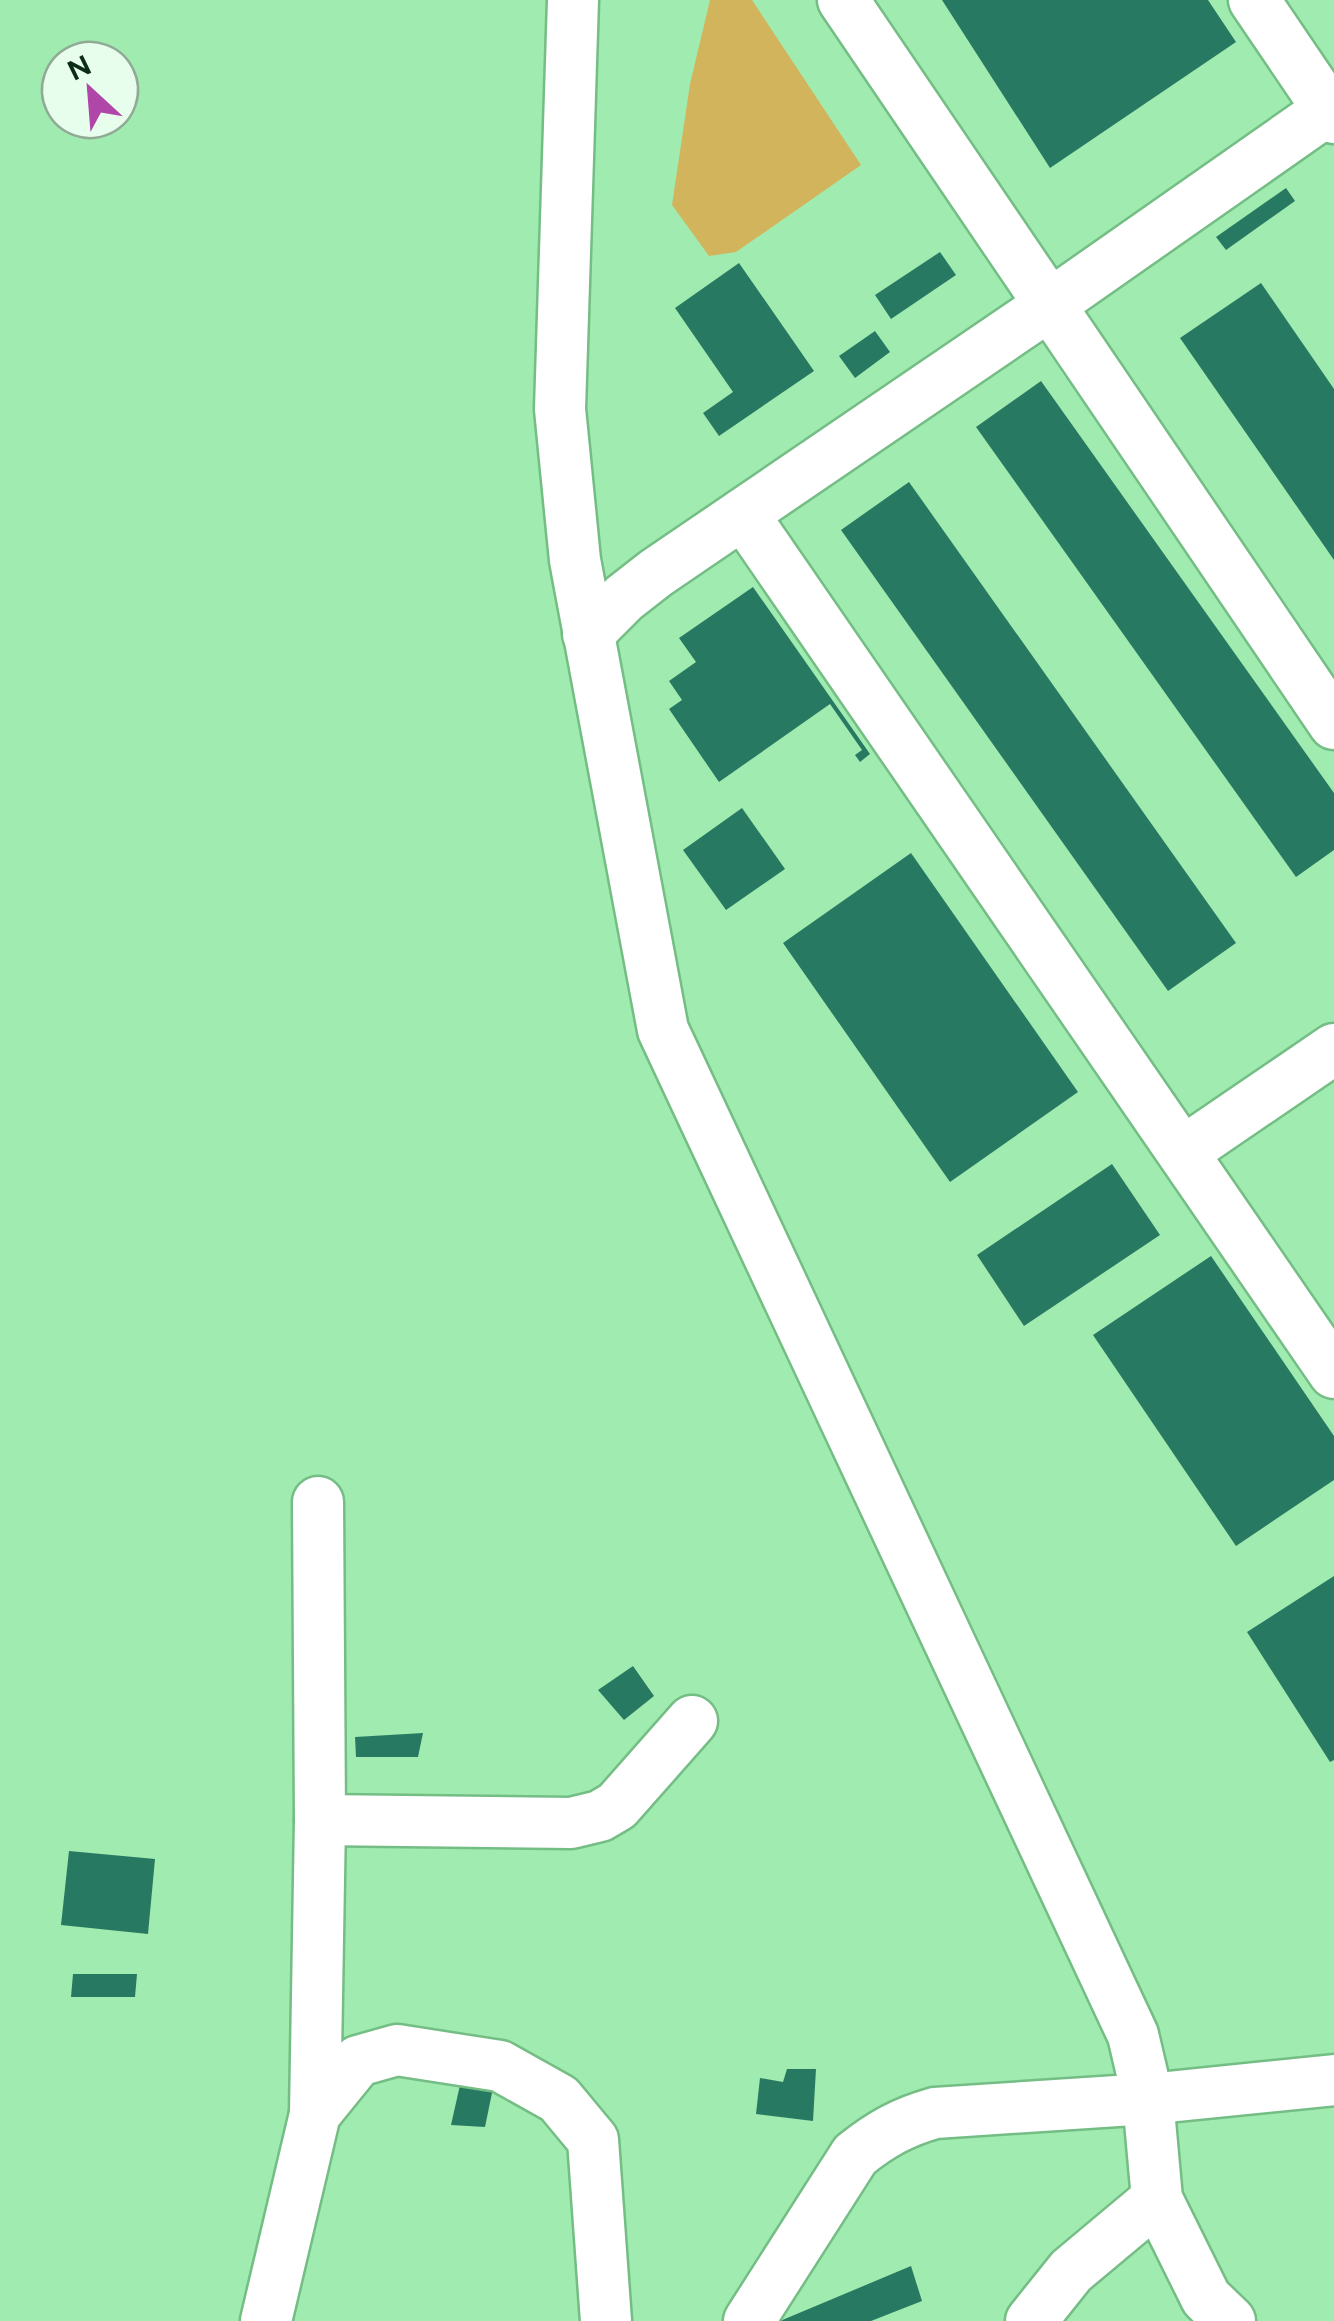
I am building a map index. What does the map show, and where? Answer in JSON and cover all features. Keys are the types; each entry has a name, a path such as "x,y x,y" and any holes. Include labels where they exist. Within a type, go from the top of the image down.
{"lane":[{"path":"572,0 560,409 575,560 663,1030 1132,2036 1148,2099 1156,2199 1206,2298 1230,2321"},
{"path":"844,0 1334,724"},
{"path":"588,634 624,598 743,514 1331,114 1254,0"},
{"path":"743,514 1334,1373"},
{"path":"1183,1152 1334,1049"},
{"path":"266,2321 314,2114 320,1820 318,1502"},
{"path":"320,1820 571,1822 600,1816 617,1806 692,1721"},
{"path":"314,2114 358,2060 396,2050 500,2066 559,2100 593,2140 606,2321"},
{"path":"749,2321 856,2155 880,2135 906,2122 935,2114 1148,2099 1334,2080"},
{"path":"1031,2321 1071,2270 1156,2199"}],"shaded area":[{"path":"710,0 752,0 861,165 736,252 709,256 672,205 690,84"}],"building":[{"path":"942,0 1208,0 1236,42 1050,168"},
{"path":"1286,188 1295,201 1226,250 1216,237"},
{"path":"940,252 956,275 891,319 875,295"},
{"path":"739,263 814,371 719,436 703,413 733,392 675,308"},
{"path":"1261,283 1334,389 1334,560 1180,338"},
{"path":"875,331 890,352 855,378 839,356"},
{"path":"1041,381 1334,793 1334,850 1296,877 976,427"},
{"path":"909,482 1236,943 1168,991 841,530"},
{"path":"753,587 870,754 860,762 855,755 862,750 830,704 719,782 669,709 682,700 669,681 696,662 679,638"},
{"path":"742,808 785,869 726,910 683,850"},
{"path":"911,853 1078,1092 950,1182 783,943"},
{"path":"1112,1164 1160,1235 1024,1326 977,1255"},
{"path":"1211,1256 1334,1436 1334,1480 1236,1546 1093,1335"},
{"path":"1334,1576 1334,1760 1330,1762 1247,1632"},
{"path":"633,1666 654,1696 624,1720 598,1690"},
{"path":"423,1733 418,1757 356,1757 355,1737"},
{"path":"69,1851 155,1859 148,1934 61,1925"},
{"path":"73,1974 137,1974 135,1997 71,1997"},
{"path":"787,2069 816,2069 813,2121 756,2114 760,2078 783,2082"},
{"path":"460,2085 493,2088 485,2127 451,2125"},
{"path":"911,2266 922,2301 871,2321 780,2321"}]}
